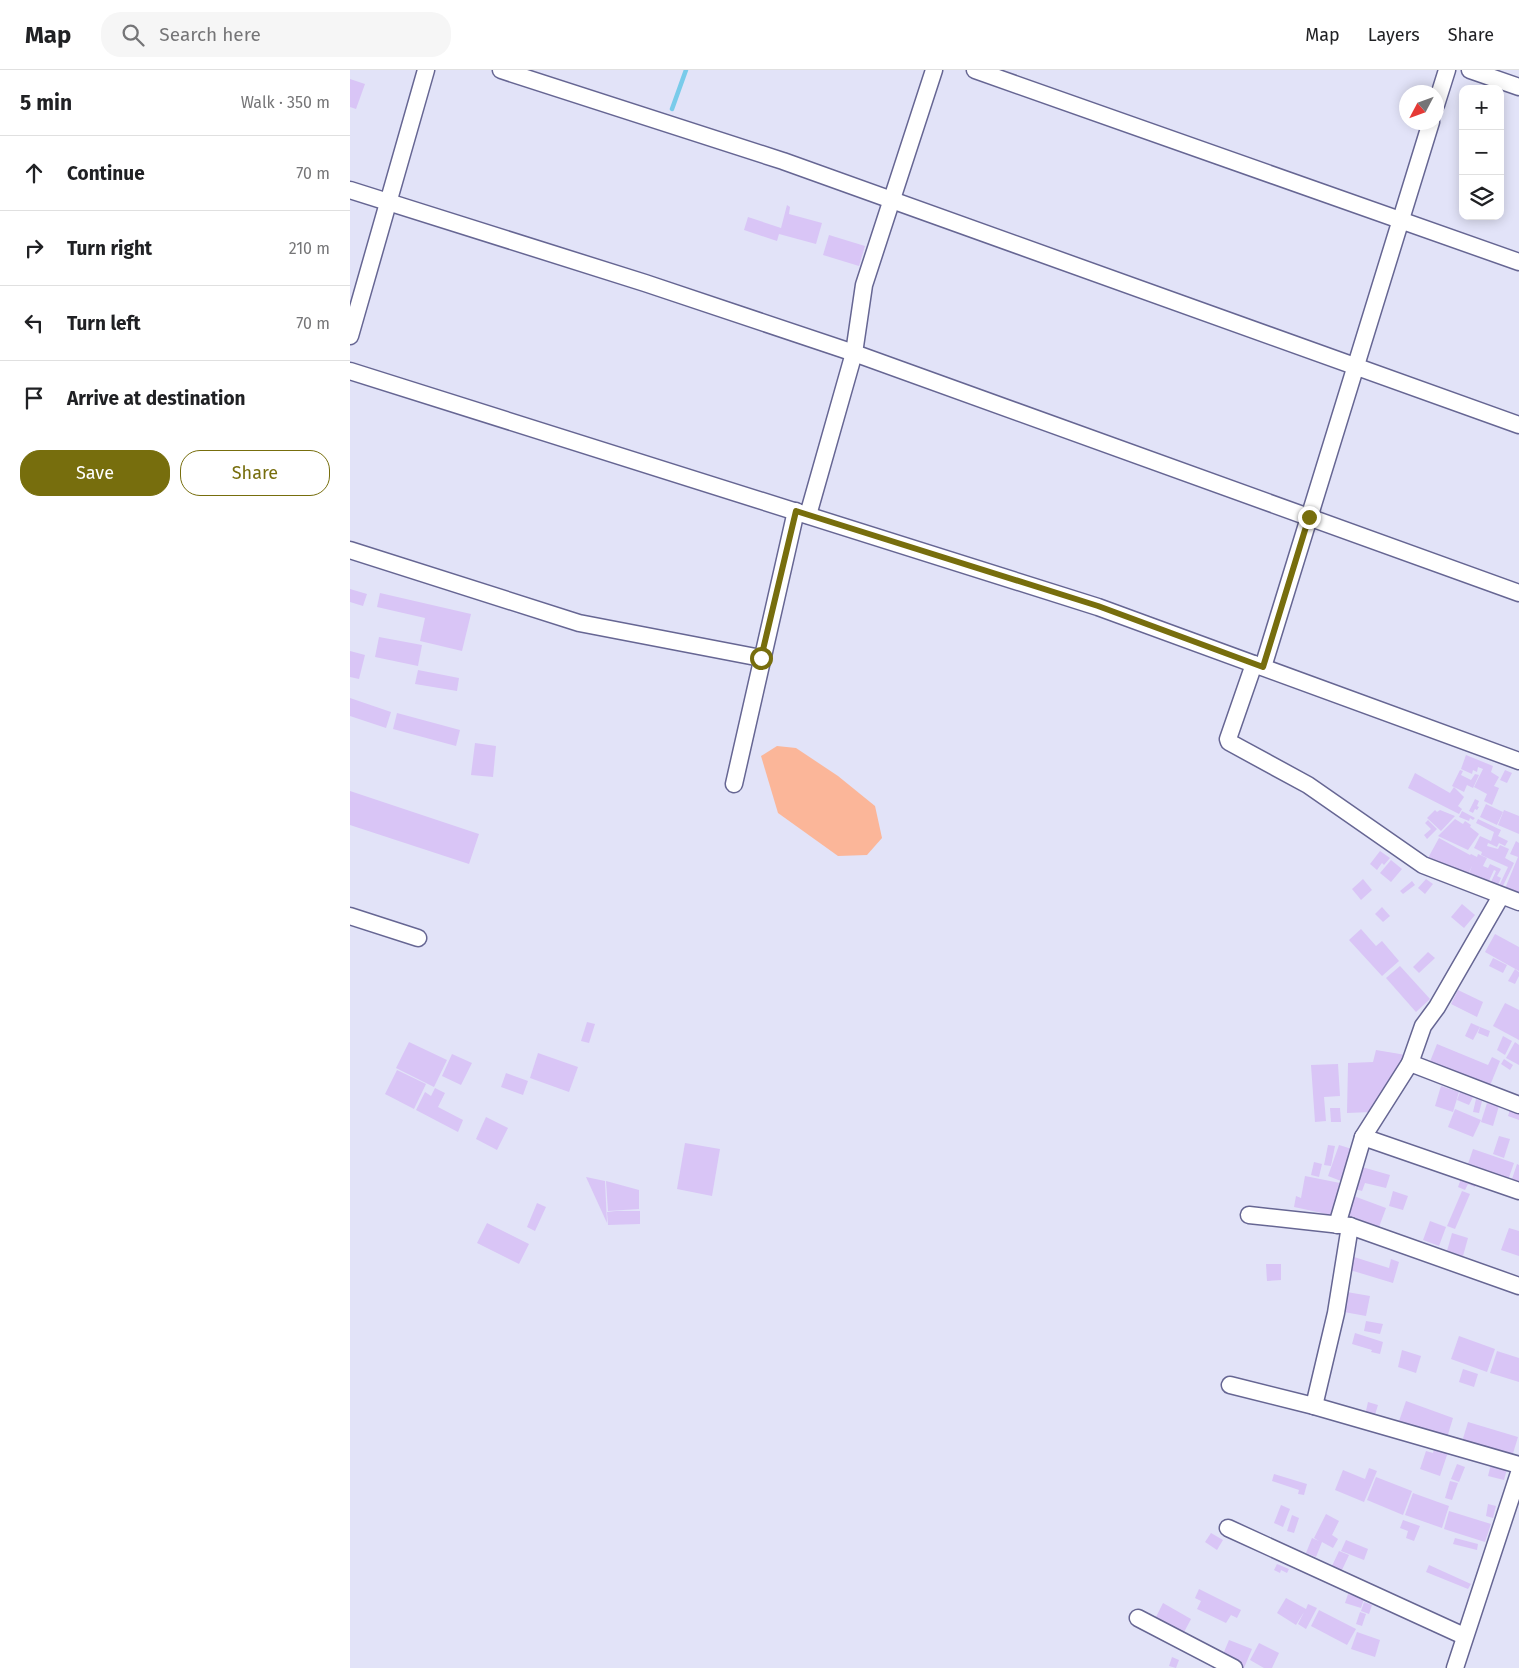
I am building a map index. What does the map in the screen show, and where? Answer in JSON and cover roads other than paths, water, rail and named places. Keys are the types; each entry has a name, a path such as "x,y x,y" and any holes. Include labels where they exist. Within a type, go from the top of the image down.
{"street":[{"path":"350,336 426,70"},
{"path":"501,70 783,162 892,200 1519,425"},
{"path":"734,784 761,658 802,513 854,352 864,285 934,70"},
{"path":"975,70 1519,262"},
{"path":"1442,85 1447,70"},
{"path":"1470,70 1519,87"},
{"path":"1429,130 1309,517 1259,665 1228,739 1229,742 1308,785 1423,865 1519,902"},
{"path":"350,190 645,283 854,352 1519,593"},
{"path":"350,370 1098,606 1519,760"},
{"path":"350,550 579,624 761,658"},
{"path":"1314,1406 1336,1312 1344,1225 1363,1137 1410,1063 1423,1026 1437,1007 1501,896"},
{"path":"350,916 418,938"},
{"path":"1410,1063 1519,1104"},
{"path":"1363,1137 1519,1190"},
{"path":"1249,1215 1344,1225 1519,1286"},
{"path":"1230,1385 1314,1406 1519,1465"},
{"path":"1454,1668 1519,1473"},
{"path":"1228,1528 1464,1636"},
{"path":"1138,1618 1234,1668"}],"waterway":[{"path":"672,109 686,70"}]}
